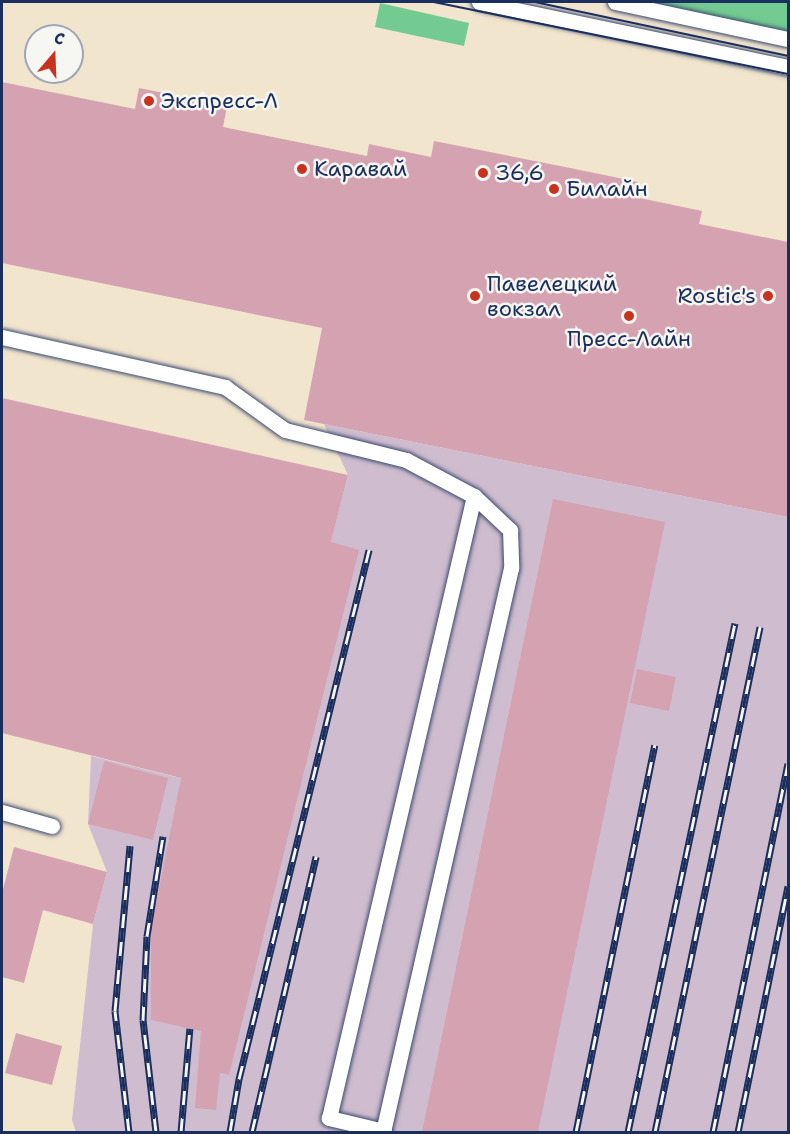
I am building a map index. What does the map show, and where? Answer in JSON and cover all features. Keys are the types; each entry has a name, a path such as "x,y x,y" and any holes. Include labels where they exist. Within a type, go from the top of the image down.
{"lane":[{"path":"479,2 789,67"},
{"path":"615,2 789,39"},
{"path":"2,337 225,387 285,430 406,460 474,496 510,530 511,568 384,1132 329,1118 474,496"},
{"path":"2,812 52,826"}],"shaded area":[{"path":"324,424 788,517 788,1132 76,1132 72,1120 93,924 107,872 88,824 91,756 265,799 348,475"}],"green space":[{"path":"611,2 788,2 788,43"},
{"path":"380,3 469,23 464,46 375,27"}],"building":[{"name":"Павелецкий вокзал","path":"2,82 135,109 139,88 227,106 223,127 367,156 369,144 431,157 434,141 570,168 638,182 635,197 702,211 699,224 788,242 788,517 304,420 322,328 2,263"},
{"path":"2,398 348,475 331,542 359,550 229,1075 220,1073 216,1110 195,1108 201,1031 151,1020 151,929 181,778 2,733"},
{"path":"553,499 665,522 538,1132 422,1132"},
{"path":"637,669 676,677 669,711 630,703"},
{"path":"104,761 168,778 153,840 88,824"},
{"path":"14,847 107,872 93,924 43,910 24,983 2,977 2,893"},
{"path":"16,1033 62,1046 52,1085 5,1073"}],"tram line":[{"path":"434,2 788,74"},
{"path":"535,2 788,56"}],"railway":[{"path":"230,1132 239,1079 369,550"},
{"path":"628,1132 735,623"},
{"path":"655,1132 760,627"},
{"path":"576,1132 655,745"},
{"path":"713,1132 788,764"},
{"path":"156,1132 143,1020 147,936 163,836"},
{"path":"129,1132 115,1011 130,846"},
{"path":"252,1132 316,856"},
{"path":"738,1132 788,886"},
{"path":"181,1132 190,1028"}],"place":[{"name":"Экспресс-Л","path":"149,101"},
{"name":"Каравай","path":"302,169"},
{"name":"36,6","path":"483,173"},
{"name":"Билайн","path":"554,189"},
{"name":"Павелецкий вокзал","path":"475,296"},
{"name":"Rostic's","path":"768,296"},
{"name":"Пресс-Лайн","path":"629,316"}]}
